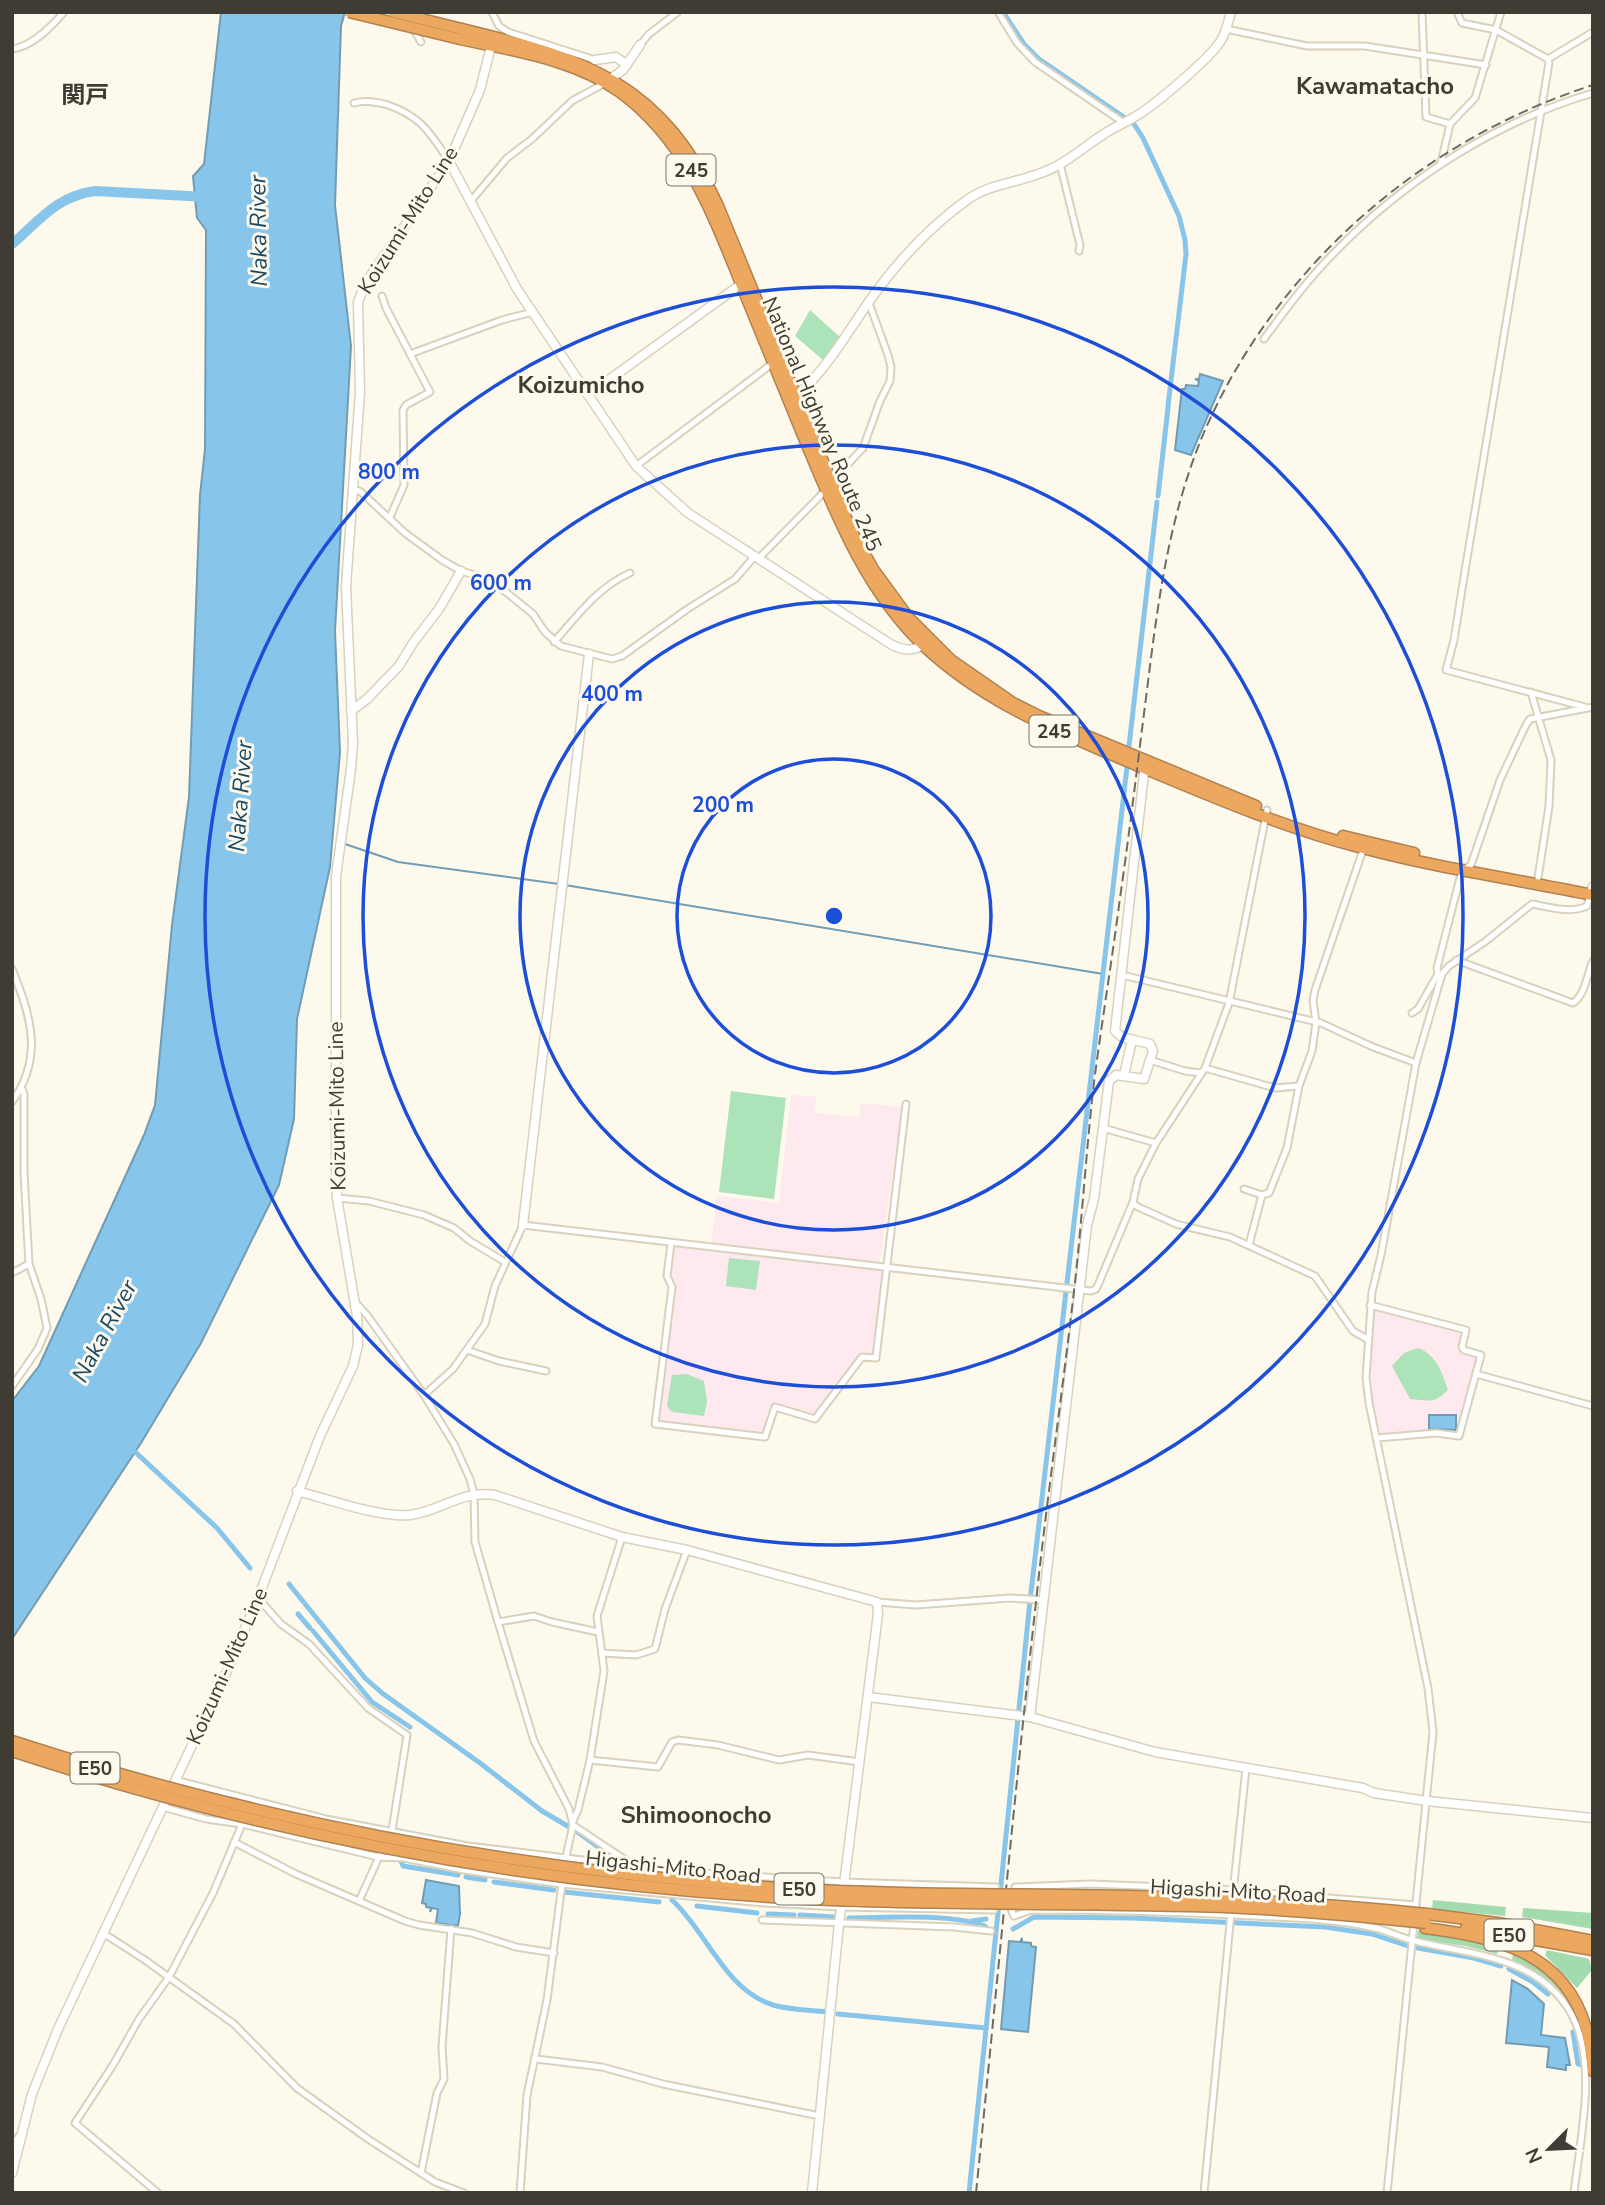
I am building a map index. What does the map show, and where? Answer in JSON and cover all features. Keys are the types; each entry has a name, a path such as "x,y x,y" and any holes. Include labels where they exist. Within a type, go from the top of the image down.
{"highway":[{"name":"National Highway Route 245","path":"349,12 545,50 579,62 648,105 674,131 709,186 774,363 792,397"},
{"name":"National Highway Route 245","path":"393,12 491,46 555,62 608,80"},
{"name":"National Highway Route 245","path":"745,281 829,486 866,559 926,642 969,673 1013,703 1145,763 1266,813 1364,845 1592,891"},
{"name":"National Highway Route 245","path":"1466,867 1538,878 1592,891"},
{"name":"Higashi-Mito Road","path":"12,1741 168,1788 317,1824 431,1846 573,1868 782,1888 913,1894 1227,1898 1353,1906 1426,1922 1476,1920 1593,1941"},
{"name":"Higashi-Mito Road","path":"12,1751 122,1786 265,1822 405,1851 572,1877 703,1892 808,1899 1226,1907 1353,1916 1426,1922 1593,1950"},
{"path":"1476,1920 1593,1934"},
{"path":"1426,1922 1500,1942 1525,1952 1546,1966 1569,1992 1581,2015 1589,2041 1593,2071"}],"street":[{"path":"12,49 34,39 64,12"},
{"path":"404,12 421,42"},
{"path":"492,12 499,26 508,33 595,60 617,57 627,65"},
{"path":"470,202 507,158 532,139 572,101 608,80 627,65 649,34 678,12"},
{"path":"998,12 1017,43 1035,62 1127,121"},
{"path":"792,397 832,355 904,258 967,200 1001,183 1042,173 1060,164 1152,105 1211,52 1226,29 1231,12"},
{"path":"1422,12 1426,117 1450,124"},
{"path":"1457,12 1462,23 1496,30 1548,59"},
{"path":"1441,163 1450,124 1475,98 1501,12"},
{"path":"1226,29 1307,46 1365,46 1486,65"},
{"path":"1548,59 1593,33"},
{"name":"Koizumi-Mito Line","path":"12,2172 15,2139 48,2053 228,1669 320,1436 354,1366 358,1331 356,1303 337,1198 336,886 351,769 346,586 360,392 359,297 449,161 480,90 491,46"},
{"path":"1548,59 1461,594 1446,670 1585,707"},
{"path":"1264,340 1333,253 1390,201 1441,163 1505,128 1593,93"},
{"path":"354,103 375,102 408,112 433,137 449,161 505,268 636,466 688,513 892,645 906,650 926,642"},
{"path":"1060,164 1080,245 1079,251"},
{"path":"587,395 745,281"},
{"path":"382,296 386,309 430,392 406,405 403,410 404,485 390,517"},
{"path":"354,489 390,517 405,533 461,571 491,580 533,614 554,642 612,659 622,656 735,579 829,486 863,448 890,381 891,368 869,303"},
{"path":"410,354 502,320 533,312"},
{"path":"636,466 774,363"},
{"path":"351,711 367,699 399,666 439,609 461,571"},
{"path":"554,642 613,580 630,573"},
{"path":"424,1395 453,1369 485,1324 505,1262 523,1225 589,654"},
{"path":"1531,692 1552,768 1546,833 1538,878"},
{"path":"1387,2193 1433,1732 1428,1688 1373,1426 1366,1378 1370,1306 1416,1063 1466,867 1500,780 1530,719 1593,707"},
{"path":"1023,1716 1035,1599 1109,1081 1116,1075 1143,1079 1153,1051 1150,1044 1122,1037 1115,1031 1145,763"},
{"path":"523,1225 1091,1292 1096,1289 1133,1202 1138,1179 1156,1143 1203,1070 1229,1003 1266,813"},
{"path":"1244,1189 1262,1195 1269,1193 1287,1148 1299,1086 1312,1051 1316,1024 1313,1000 1315,990 1364,845"},
{"path":"1412,1013 1418,1009 1440,974 1532,904 1564,910 1580,909 1587,906 1592,891"},
{"path":"1456,961 1573,1003 1583,990 1593,961"},
{"path":"12,969 26,1004 31,1027 29,1065 22,1089 12,1102"},
{"path":"1122,975 1316,1024 1416,1063"},
{"path":"1124,1075 1132,1040"},
{"path":"1150,1060 1185,1070 1203,1070 1275,1088 1299,1086"},
{"path":"12,1386 38,1349 47,1328 29,1264 22,1089"},
{"path":"671,1243 667,1276 672,1287 654,1424 765,1437 775,1407 815,1419 862,1357 876,1358 906,1104"},
{"path":"1103,1128 1156,1143"},
{"path":"1249,1245 1262,1195"},
{"path":"337,1198 369,1201 424,1215 454,1228 505,1262"},
{"path":"1133,1202 1176,1224 1230,1237 1315,1276 1353,1331 1367,1339"},
{"path":"12,1273 29,1264"},
{"path":"356,1303 424,1395 454,1444 470,1479 474,1494 475,1542 498,1622 534,1741 569,1809 572,1826 639,1869 844,1882 996,1887"},
{"path":"1370,1306 1466,1330 1462,1347 1481,1355 1459,1436 1436,1433 1377,1438"},
{"path":"467,1350 499,1361 546,1371"},
{"path":"1476,1374 1593,1406"},
{"path":"298,1491 397,1515 419,1513 474,1494 495,1495 622,1537 687,1550 877,1602 942,1604 1035,1599"},
{"path":"520,2193 527,2095 536,2059 554,1953 561,1884 572,1826 590,1760 604,1671 598,1632 599,1605 622,1537"},
{"path":"602,1653 636,1655 655,1648 665,1609 687,1550"},
{"path":"258,1598 281,1624 309,1644 368,1708 407,1735 392,1831 359,1901"},
{"path":"812,2193 839,1924 868,1697 877,1602"},
{"path":"498,1622 534,1616 598,1632"},
{"path":"868,1697 1023,1716 1155,1752 1427,1801 1593,1818"},
{"path":"590,1760 657,1767 672,1742 678,1740 718,1745 779,1760 808,1755 860,1762"},
{"path":"1204,2193 1246,1768"},
{"path":"176,1780 326,1819 468,1846 607,1864 604,1889"},
{"path":"158,2193 75,2123 169,1977 214,1893 242,1824 256,1802"},
{"path":"163,1807 378,1857 404,1858 561,1884 683,1897 841,1907 994,1910"},
{"path":"234,1842 296,1874 419,1926 472,1933 516,1947 554,1953"},
{"path":"683,1872 683,1897"},
{"path":"1416,1905 1234,1890 1091,1884 1017,1886 1013,1889 1011,1909 1014,1916 1031,1910 1313,1920 1373,1927 1413,1941 1472,1951 1506,1961 1545,1983 1567,2008 1581,2039 1585,2082 1574,2193"},
{"path":"762,1920 954,1927 992,1931"},
{"path":"421,2173 437,2093 444,2079 442,2047 450,1929"},
{"path":"103,1933 233,2024 296,2088 421,2173 464,2193"},
{"path":"536,2059 602,2067 663,2084 820,2116"}],"shaded area":[{"path":"791,1095 816,1096 815,1113 859,1117 861,1103 902,1107 880,1262 711,1244 717,1196 779,1203"},
{"path":"676,1245 881,1269 883,1274 874,1353 859,1354 815,1416 774,1403 764,1432 760,1434 659,1421 675,1286 671,1275 673,1247"},
{"path":"1375,1309 1463,1331 1460,1348 1478,1357 1459,1433 1390,1435 1378,1432 1374,1421 1369,1357 1372,1311"}],"green space":[{"path":"810,310 841,338 824,361 795,336"},
{"path":"731,1091 786,1098 774,1199 719,1192"},
{"path":"729,1258 760,1261 756,1290 726,1286"},
{"path":"1418,1348 1434,1360 1448,1390 1434,1400 1410,1399 1392,1366 1404,1353"},
{"path":"687,1374 704,1381 707,1402 704,1416 672,1412 667,1406 672,1375"},
{"path":"1433,1900 1506,1907 1505,1916 1432,1909"},
{"path":"1523,1908 1593,1913 1593,1929 1522,1917"},
{"path":"1418,1931 1499,1947 1497,1954 1466,1946 1417,1939"},
{"path":"1547,1950 1589,1959 1592,1970 1577,1988 1545,1955"},
{"path":"1513,1954 1532,1963 1549,1976 1574,2011 1549,1982 1512,1960"}],"water":[{"name":"Naka River","path":"221,12 345,12 341,26 335,205 351,346 335,631 340,752 330,867 297,1019 294,1119 279,1185 201,1343 141,1443 12,1639 12,1401 39,1366 144,1135 155,1105 172,925 189,797 200,495 205,449 206,230 197,218 193,176 204,164"},
{"path":"1200,374 1223,381 1191,455 1175,450 1182,389 1185,389 1186,385 1198,386 1199,381 1195,379 1199,379"},
{"path":"1429,1415 1456,1415 1456,1430 1429,1429"},
{"path":"426,1880 459,1886 458,1926 436,1923 438,1909 432,1908 430,1912 431,1908 422,1903"},
{"path":"1022,1938 1022,1942 1036,1947 1028,2032 1001,2029 1009,1941 1020,1942"},
{"path":"1512,1980 1528,1989 1544,2004 1541,2035 1565,2038 1570,2065 1566,2065 1566,2070 1547,2067 1549,2047 1506,2043"}],"waterway":[{"path":"1003,12 1024,44 1039,59 1134,124 1179,216 1186,254 1168,406"},
{"path":"12,244 50,210 82,194 95,191 207,197"},
{"path":"1158,496 1168,408"},
{"path":"1129,746 1157,502"},
{"path":"1000,1894 1030,1601 1127,767"},
{"path":"345,844 398,862 559,884"},
{"path":"565,885 1103,974"},
{"path":"132,1449 217,1528 250,1568"},
{"path":"289,1584 365,1678 382,1693 542,1811 576,1831 651,1885"},
{"path":"298,1614 310,1628"},
{"path":"313,1631 372,1702 410,1727"},
{"path":"401,1861 403,1866 458,1875"},
{"path":"466,1877 485,1880"},
{"path":"494,1882 554,1890"},
{"path":"564,1892 659,1902"},
{"path":"672,1900 742,1987 756,1997 779,2007 827,2012"},
{"path":"969,2193 999,1903"},
{"path":"697,1906 757,1913"},
{"path":"768,1914 794,1915"},
{"path":"800,1915 834,1917"},
{"path":"1013,1929 1034,1917 1134,1918 1325,1927 1372,1934 1408,1946"},
{"path":"849,1918 937,1918 985,1926"},
{"path":"972,1921 986,1919"},
{"path":"1418,1948 1501,1966"},
{"path":"1509,1969 1548,1994"},
{"path":"838,2014 986,2028"},
{"path":"1573,2032 1578,2064 1581,2065"}],"railway":[{"path":"976,2193 1028,1676 1074,1291 1094,1082 1156,624 1167,558 1182,494 1205,430 1236,370 1272,314 1315,263 1362,216 1414,175 1470,139 1530,109 1593,85"}],"district":[{"name":"Kawamatacho","path":"1375,86"},
{"name":"関戸","path":"85,95"},
{"name":"Koizumicho","path":"581,385"},
{"name":"Shimoonocho","path":"696,1815"}]}
